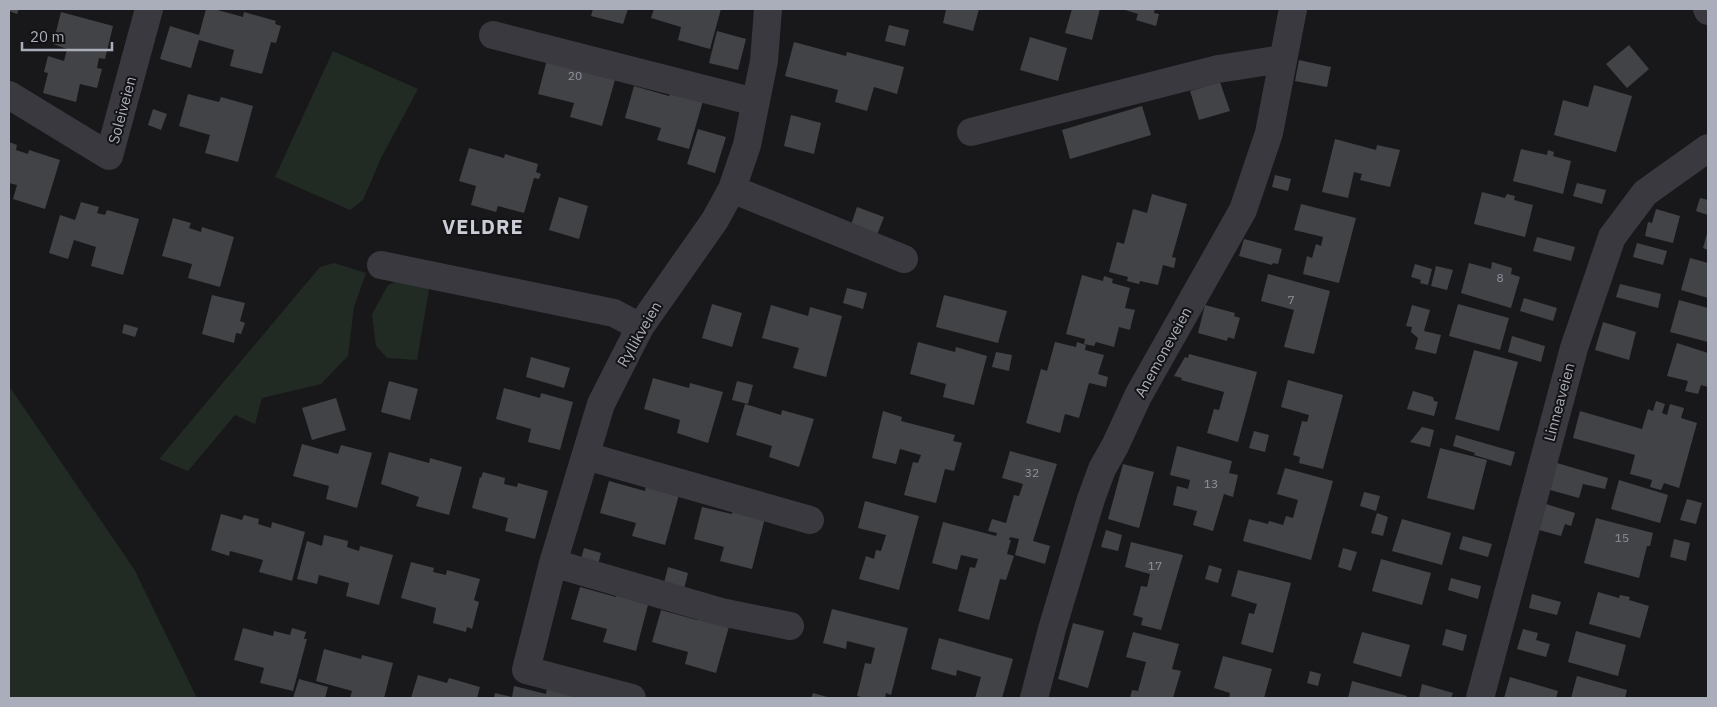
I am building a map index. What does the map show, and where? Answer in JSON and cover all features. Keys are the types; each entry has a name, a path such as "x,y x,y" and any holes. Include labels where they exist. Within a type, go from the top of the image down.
{"street":[{"name":"Soleiveien","path":"9,95 109,156 149,9"},
{"name":"Ryllikveien","path":"632,698 526,670 553,563 601,404 640,327 715,220 732,189 747,146 764,61 768,9"},
{"name":"Anemoneveien","path":"1034,698 1052,630 1091,499 1102,469 1138,396 1243,210 1269,133 1293,9"},
{"path":"493,35 755,102"},
{"path":"971,132 1218,69 1284,59"},
{"name":"Linneaveien","path":"1480,698 1574,348 1612,237 1645,193 1708,148"},
{"path":"732,189 904,260"},
{"path":"381,265 614,313 640,327"},
{"path":"586,456 810,520"},
{"path":"553,563 722,612 790,626"}],"shaded area":[{"path":"333,51 418,89 381,158 363,200 350,210 275,177"},
{"path":"334,263 366,273 354,307 348,356 321,384 262,398 255,424 235,415 188,471 159,459 320,267"},
{"path":"404,279 430,284 417,360 387,358 376,346 372,314 388,285"},
{"path":"9,386 134,569 197,698 9,698"}],"building":[{"path":"9,9 19,9 17,14 9,11"},
{"path":"206,9 214,9 243,17 244,12 276,21 275,24 281,26 276,43 271,42 262,74 230,66 234,50 199,40 191,68 160,59 170,26 199,35"},
{"path":"593,9 628,9 623,24 591,16"},
{"path":"654,9 721,9 710,49 678,40 681,27 651,18"},
{"path":"943,9 979,9 973,31 943,23 946,10"},
{"path":"1072,9 1100,9 1092,40 1065,33"},
{"path":"1122,9 1155,9 1154,13 1159,14 1156,26 1136,20 1138,14"},
{"path":"61,12 113,26 105,59 99,58 97,68 102,69 97,88 80,84 76,102 43,93 48,73 44,72 48,56 64,61 67,49 53,44"},
{"path":"889,25 909,30 905,46 885,41"},
{"path":"717,31 746,39 738,70 709,63"},
{"path":"1030,37 1067,48 1058,81 1020,70"},
{"path":"794,42 846,56 847,52 904,67 897,94 874,87 867,111 835,102 838,90 785,76"},
{"path":"1629,45 1649,69 1627,88 1606,64"},
{"path":"548,56 616,76 602,126 570,117 574,103 538,94"},
{"path":"1299,60 1331,67 1327,87 1295,81"},
{"path":"1220,82 1230,111 1199,120 1190,91"},
{"path":"1594,85 1632,96 1616,152 1554,135 1563,100 1588,107"},
{"path":"634,86 669,96 671,92 703,101 689,149 657,140 661,128 625,118"},
{"path":"188,94 219,102 221,97 253,106 238,162 205,153 210,135 179,126"},
{"path":"1142,106 1151,135 1070,159 1062,130"},
{"path":"153,109 167,114 161,130 148,125"},
{"path":"791,115 821,123 814,154 784,146"},
{"path":"698,129 726,137 715,173 687,164"},
{"path":"1335,139 1376,150 1377,145 1400,150 1390,187 1360,180 1362,174 1354,172 1348,198 1322,192"},
{"path":"9,142 17,145 16,150 28,154 29,150 60,160 45,209 13,199 17,185 9,183"},
{"path":"469,148 504,158 505,154 538,164 536,172 541,174 539,179 534,178 524,213 498,206 496,212 471,205 476,186 459,181"},
{"path":"1521,149 1547,155 1548,150 1554,152 1553,156 1571,161 1563,194 1513,181"},
{"path":"1275,175 1291,179 1288,191 1272,187"},
{"path":"1577,183 1606,190 1602,204 1573,196"},
{"path":"1482,192 1505,198 1507,194 1515,196 1514,200 1533,205 1525,237 1474,224"},
{"path":"1152,194 1187,204 1172,257 1176,258 1174,268 1163,265 1158,285 1140,281 1139,284 1127,281 1128,277 1109,272 1117,242 1124,244 1133,209 1147,213"},
{"path":"559,197 588,206 579,239 549,230"},
{"path":"1700,198 1708,200 1708,215 1696,211"},
{"path":"81,202 99,207 97,213 105,215 107,210 139,219 123,275 91,266 96,247 74,240 68,259 49,253 60,215 75,220"},
{"path":"1301,204 1356,218 1339,283 1303,274 1307,256 1312,258 1316,244 1321,246 1323,237 1294,230"},
{"path":"857,207 884,217 877,235 851,225"},
{"path":"1656,209 1680,216 1673,243 1645,236 1648,222 1652,223"},
{"path":"173,218 191,223 189,228 201,232 202,227 234,237 220,287 188,278 192,264 162,256"},
{"path":"1708,230 1708,250 1703,248"},
{"path":"1537,237 1575,247 1571,261 1533,251"},
{"path":"1244,239 1282,249 1278,264 1273,263 1272,265 1239,256"},
{"path":"1637,243 1667,251 1663,265 1633,257"},
{"path":"1690,258 1708,263 1708,298 1681,290"},
{"path":"1492,262 1512,268 1511,274 1520,277 1511,308 1461,293 1469,263 1491,269"},
{"path":"1415,264 1432,269 1428,285 1420,283 1421,280 1411,277"},
{"path":"1436,266 1453,270 1447,290 1431,286"},
{"path":"1268,274 1330,291 1314,354 1284,347 1294,310 1261,301"},
{"path":"1082,275 1103,281 1104,276 1113,279 1112,283 1130,288 1125,308 1135,310 1130,330 1119,327 1114,347 1096,342 1094,346 1084,344 1085,339 1066,334"},
{"path":"1620,284 1661,294 1658,308 1616,297"},
{"path":"847,288 867,293 863,309 843,303"},
{"path":"212,295 245,303 240,321 245,323 241,334 236,333 234,343 202,334"},
{"path":"944,295 1007,311 998,343 936,327"},
{"path":"1524,298 1557,308 1553,321 1520,311"},
{"path":"1679,300 1708,308 1708,342 1670,332"},
{"path":"712,304 742,313 732,347 702,338"},
{"path":"1458,304 1509,318 1500,350 1449,336"},
{"path":"771,305 808,316 810,307 842,316 826,377 793,368 799,348 762,338"},
{"path":"1205,305 1235,313 1234,316 1240,318 1234,339 1228,337 1227,341 1198,333"},
{"path":"1412,305 1430,310 1424,331 1441,335 1436,354 1415,349 1418,338 1411,332 1412,327 1406,326"},
{"path":"1603,322 1636,332 1629,360 1595,350"},
{"path":"124,324 138,328 135,337 122,333"},
{"path":"1512,336 1545,346 1541,362 1508,352"},
{"path":"918,342 955,352 956,347 987,356 974,405 943,397 946,384 910,374"},
{"path":"1055,342 1076,347 1077,342 1086,345 1085,350 1104,355 1098,374 1108,377 1106,387 1089,383 1079,418 1065,414 1060,433 1026,423 1041,369 1047,371"},
{"path":"1677,343 1708,353 1708,387 1701,385 1698,394 1685,391 1688,381 1667,376"},
{"path":"1474,350 1518,362 1499,431 1455,419"},
{"path":"996,352 1012,355 1009,371 992,367"},
{"path":"1189,354 1257,372 1238,442 1207,433 1214,409 1219,410 1224,392 1181,380 1182,378 1174,376 1185,357 1188,358"},
{"path":"531,357 570,368 564,388 526,377"},
{"path":"653,378 689,388 690,383 723,392 708,443 677,433 680,420 644,409"},
{"path":"1288,380 1343,395 1323,469 1299,463 1300,457 1293,455 1302,421 1307,422 1309,415 1281,407"},
{"path":"389,381 418,389 410,420 381,412"},
{"path":"737,381 753,385 748,404 732,400"},
{"path":"504,388 540,398 541,393 573,402 560,450 528,442 531,429 496,419"},
{"path":"1413,391 1433,397 1434,401 1438,402 1434,416 1407,409"},
{"path":"336,398 346,430 312,440 302,408"},
{"path":"1656,401 1665,404 1662,413 1667,415 1670,404 1684,408 1681,418 1697,423 1679,488 1664,483 1661,490 1650,487 1652,480 1630,474 1635,455 1573,438 1580,411 1642,429 1648,409 1653,411"},
{"path":"745,404 781,415 782,410 814,419 799,467 769,457 772,446 736,435"},
{"path":"883,411 902,417 901,421 955,435 953,441 962,443 954,471 945,469 936,503 904,495 913,462 918,463 921,455 900,449 896,464 872,458"},
{"path":"1422,427 1434,430 1430,447 1410,442"},
{"path":"1254,431 1269,435 1265,452 1249,448"},
{"path":"1456,435 1515,452 1511,466 1474,455 1475,453 1453,446"},
{"path":"302,444 338,454 341,445 372,453 357,508 326,499 329,486 293,476"},
{"path":"1177,446 1232,461 1229,473 1238,475 1233,497 1224,494 1213,531 1193,525 1197,511 1173,505 1177,486 1188,489 1190,480 1170,475"},
{"path":"1440,448 1487,460 1474,510 1427,498"},
{"path":"1010,451 1057,464 1033,541 1050,546 1045,564 1015,555 1019,539 1010,537 1009,540 1011,540 1007,554 1014,556 1006,580 1000,579 989,620 958,611 970,567 975,568 978,559 961,555 957,570 932,563 943,522 996,536 997,533 988,531 992,519 1006,523 1014,495 1019,496 1023,484 1002,478"},
{"path":"389,452 429,463 430,458 462,467 449,515 416,506 419,497 381,484"},
{"path":"1557,463 1608,478 1605,489 1583,484 1579,498 1550,490"},
{"path":"1123,464 1154,472 1139,528 1108,519"},
{"path":"1285,468 1333,481 1311,560 1243,541 1249,519 1268,524 1269,521 1283,525 1286,516 1293,518 1298,500 1277,494"},
{"path":"483,472 505,478 504,484 517,487 518,483 548,491 535,539 505,531 508,518 472,508"},
{"path":"1619,480 1668,495 1660,523 1611,509"},
{"path":"609,481 645,491 646,486 679,495 665,545 632,536 636,523 600,513"},
{"path":"1364,492 1380,496 1376,511 1360,506"},
{"path":"1687,499 1702,503 1696,524 1680,520"},
{"path":"865,501 919,516 899,590 859,579 866,556 874,559 876,550 881,551 886,535 858,528"},
{"path":"1546,504 1575,513 1571,526 1565,524 1561,536 1539,530"},
{"path":"702,507 732,514 733,510 765,518 752,569 720,561 724,547 694,539"},
{"path":"1377,513 1388,517 1383,536 1371,533"},
{"path":"221,514 242,520 244,515 259,519 258,524 271,528 272,522 305,532 292,581 259,572 263,560 230,551 229,556 211,550"},
{"path":"1596,518 1653,533 1650,546 1647,546 1639,578 1584,563"},
{"path":"1402,519 1451,533 1442,565 1392,551"},
{"path":"1106,530 1122,535 1118,551 1101,547"},
{"path":"324,535 348,541 347,547 359,551 360,546 393,555 379,605 346,596 349,583 319,575 317,584 297,579 307,541 322,546"},
{"path":"1463,536 1492,544 1488,557 1459,549"},
{"path":"1674,539 1690,543 1686,561 1670,557"},
{"path":"1131,542 1183,555 1161,630 1141,625 1143,618 1133,615 1141,586 1147,587 1150,574 1125,567"},
{"path":"584,548 601,553 598,565 581,559"},
{"path":"1343,548 1357,552 1351,571 1338,567"},
{"path":"1381,559 1431,573 1422,605 1372,591"},
{"path":"411,562 434,568 433,572 446,575 447,570 480,579 474,600 479,602 472,629 467,627 466,632 433,623 436,608 401,598"},
{"path":"1209,565 1222,569 1218,583 1205,579"},
{"path":"668,567 688,573 684,589 664,583"},
{"path":"1238,570 1291,583 1273,653 1241,644 1249,613 1254,614 1257,604 1231,596"},
{"path":"1451,578 1481,586 1478,599 1448,590"},
{"path":"580,587 616,597 617,592 649,601 636,651 603,642 607,629 571,619"},
{"path":"1598,592 1619,598 1620,595 1630,597 1629,600 1649,606 1640,638 1589,624"},
{"path":"1532,594 1561,602 1557,615 1529,608"},
{"path":"832,609 908,628 891,695 886,693 885,698 857,696 865,663 871,664 875,648 847,641 846,649 823,643"},
{"path":"661,610 697,620 698,615 730,623 716,673 685,664 688,652 652,642"},
{"path":"1073,623 1104,631 1088,688 1058,679"},
{"path":"243,628 273,636 274,631 290,635 292,628 306,632 304,639 307,639 293,691 260,683 264,668 234,660"},
{"path":"1446,629 1467,635 1463,651 1442,645"},
{"path":"1523,629 1538,633 1536,640 1550,644 1546,657 1517,649"},
{"path":"1576,631 1626,645 1618,676 1568,662"},
{"path":"1133,632 1179,644 1172,669 1181,671 1173,698 1130,698 1132,690 1138,691 1146,662 1126,657"},
{"path":"1362,632 1410,645 1401,677 1353,663"},
{"path":"939,638 1013,659 1002,698 975,698 981,677 957,670 956,676 931,669"},
{"path":"324,649 361,659 362,655 393,663 384,698 350,698 352,691 316,681"},
{"path":"1223,656 1272,669 1264,698 1229,698 1230,693 1214,688"},
{"path":"1310,671 1321,674 1318,686 1307,683"},
{"path":"418,675 447,683 449,678 480,687 477,698 411,698"},
{"path":"1577,676 1627,690 1625,698 1571,698"},
{"path":"1510,677 1558,691 1556,698 1504,698"},
{"path":"299,679 328,687 325,698 293,698"},
{"path":"1352,681 1407,696 1406,698 1348,698"},
{"path":"1422,684 1453,693 1451,698 1419,698"},
{"path":"514,686 546,694 547,688 578,698 494,698 495,693 512,697"},
{"path":"813,693 831,698 811,698"}],"district":[{"name":"VELDRE","path":"483,226"}]}
